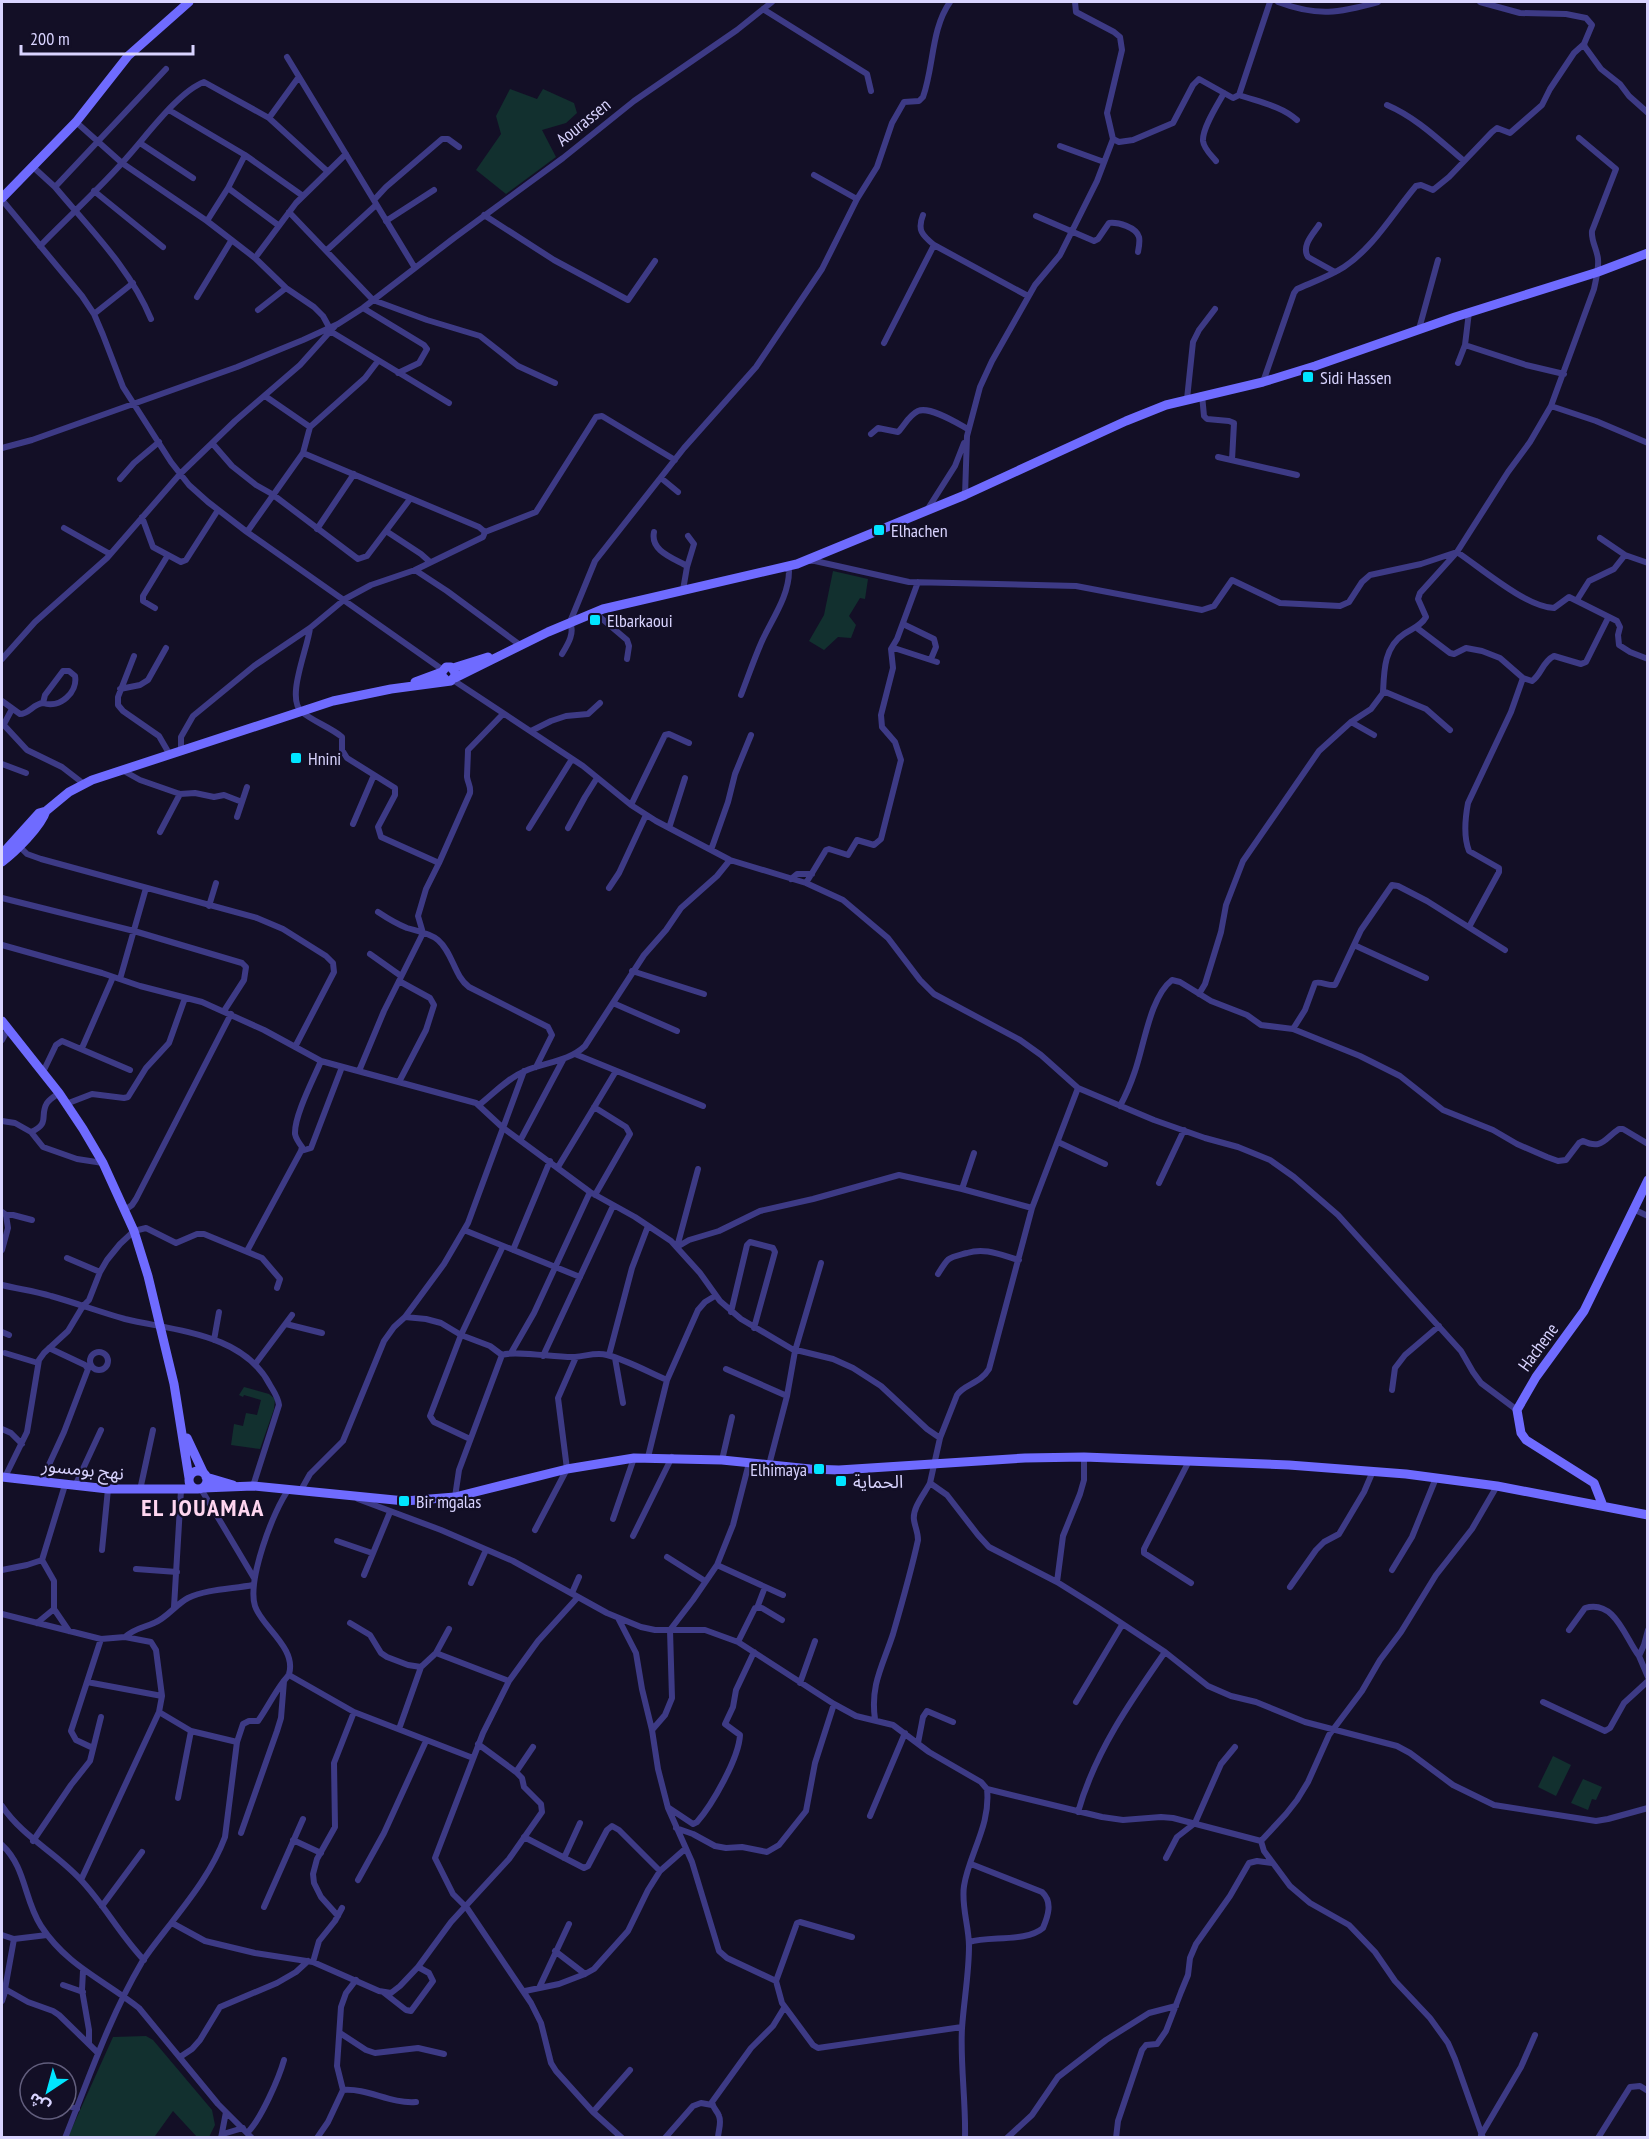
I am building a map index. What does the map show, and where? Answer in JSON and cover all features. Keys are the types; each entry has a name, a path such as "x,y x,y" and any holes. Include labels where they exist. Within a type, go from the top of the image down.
{"main road":[{"path":"2,199 32,165 76,122 128,56 189,2"},
{"path":"2,854 42,821 46,811 59,798 84,784 122,770 300,711 449,675 594,612 806,561 965,495 1145,413 1202,395 1263,382 1469,312 1598,272 1647,252"},
{"path":"2,862 16,844"},
{"path":"5,1025 59,1093 103,1163 134,1231 160,1325 181,1419 189,1446 205,1474 207,1483 200,1489 191,1486 186,1470 181,1419"},
{"name":"Hachene","path":"1517,1410 1536,1377 1584,1311 1647,1180"},
{"path":"1517,1410 1521,1433 1527,1440 1594,1483 1603,1506"},
{"name":"نهج بومسور","path":"3,1477 108,1489 182,1490 253,1486 405,1501 454,1497 567,1469 648,1457 722,1460 839,1470 1025,1458 1084,1457 1278,1464 1372,1471 1497,1486 1647,1515"},
{"path":"189,1479 196,1471 205,1474"},
{"name":"نهج بومسور","path":"205,1474 235,1486"},
{"name":"نهج بومسور","path":"161,1490 189,1479"}],"street":[{"name":"Aourassen","path":"330,329 363,308 484,215 563,158 634,101 737,30 772,2"},
{"path":"562,654 571,635 570,622 595,561 675,460 764,355 822,269 883,156 892,123 900,106 904,102 919,101 924,97 936,37 943,13 950,2"},
{"path":"927,511 955,466 968,432 979,391 992,360 1042,274 1060,255 1097,181 1113,140 1107,113 1121,57 1120,37 1076,12 1075,2"},
{"path":"1113,140 1119,142 1133,140 1173,123 1193,85 1199,79 1233,98 1239,95 1270,2"},
{"path":"1278,2 1297,8 1327,12 1342,12 1378,2"},
{"path":"1263,382 1294,292 1335,272 1353,260 1416,186 1421,185 1433,190 1497,128 1509,133 1542,105 1574,53 1584,44 1592,26 1586,18 1566,14 1520,13 1496,4 1480,2"},
{"path":"763,9 867,74 871,91"},
{"path":"1584,44 1596,63 1647,113"},
{"path":"287,57 414,268"},
{"path":"55,187 99,143 166,69"},
{"path":"268,118 298,78"},
{"path":"40,246 122,163 169,110 194,86 204,82 268,118 327,171"},
{"path":"1216,161 1206,150 1203,139 1205,130 1224,93"},
{"path":"1239,95 1280,109 1297,120"},
{"path":"1387,105 1411,116 1425,126 1464,161"},
{"path":"169,110 244,155 303,196"},
{"path":"76,122 122,163 207,221 255,258 286,288 314,307 330,329 378,361 449,403"},
{"path":"1200,994 1221,932 1226,905 1243,861 1319,751 1351,722 1371,709 1381,698 1389,650 1400,637 1417,628 1426,617 1418,599 1420,593 1457,552 1530,442 1551,406 1598,272 1592,231 1616,169 1579,138"},
{"path":"327,250 375,203 386,187 442,140 448,139 459,147"},
{"path":"140,142 193,178"},
{"path":"1060,146 1104,162"},
{"path":"255,258 278,225 303,196 346,154"},
{"path":"207,221 228,188 244,155"},
{"path":"32,165 55,187 133,283 151,319"},
{"path":"814,176 858,199"},
{"path":"228,188 278,225"},
{"path":"386,221 434,190"},
{"path":"94,191 164,247"},
{"path":"2,199 82,296 94,314 116,372 132,402 180,474 218,510 503,714 572,759 646,815 730,860 806,883 843,900 894,945 920,980 934,994 1020,1041 1041,1055 1078,1089 1270,1160 1294,1177 1338,1215 1461,1351 1481,1383 1517,1410"},
{"path":"290,212 373,300 480,336 518,366 555,383"},
{"path":"484,215 554,260 628,300 655,261"},
{"path":"923,215 921,230 925,238 934,245 1028,296"},
{"path":"1036,216 1094,241 1100,237 1106,225 1111,222 1117,223 1138,234 1140,239 1138,252"},
{"path":"1319,225 1306,246 1305,252 1308,257 1335,272"},
{"path":"197,297 231,241"},
{"path":"884,343 934,245"},
{"path":"1419,329 1438,260"},
{"path":"94,314 133,283"},
{"path":"258,310 286,288"},
{"path":"363,308 427,349 419,363 398,373"},
{"path":"1187,399 1193,342 1198,330 1215,309"},
{"path":"1458,363 1465,345 1469,312"},
{"path":"2,448 32,440 132,402 237,367 330,329"},
{"path":"2,659 35,622 92,573 180,474 311,352 330,329"},
{"path":"303,340 310,345 311,352"},
{"path":"1465,345 1526,365 1564,374"},
{"path":"246,532 303,453 310,427 365,378 378,361"},
{"path":"1202,395 1204,416 1207,419 1234,423 1232,460"},
{"path":"265,396 310,427"},
{"path":"1551,406 1596,421 1647,443"},
{"path":"871,434 878,428 898,432 914,413 921,410 933,412 968,432"},
{"path":"484,531 536,513 596,417 602,416 675,460"},
{"path":"965,495 968,432"},
{"path":"120,479 134,463 159,442"},
{"path":"212,443 232,466 358,559 367,556 410,499"},
{"path":"303,453 484,531"},
{"path":"1218,457 1297,475"},
{"path":"317,529 354,474"},
{"path":"662,477 678,492"},
{"path":"142,517 150,544 181,562 186,560 218,510"},
{"path":"64,528 110,554"},
{"path":"387,531 430,562"},
{"path":"181,751 181,737 194,716 254,666 310,628 345,599 371,585 415,570 483,537 484,531"},
{"path":"654,532 653,539 656,548 687,566"},
{"path":"683,590 694,544 688,536"},
{"path":"1600,538 1625,555 1647,563"},
{"path":"806,561 815,561 902,581 1076,586 1202,610 1214,606 1232,580 1280,603 1340,606 1349,602 1362,582 1370,575 1421,564 1457,552"},
{"path":"1457,552 1522,597 1538,604 1554,608 1569,597 1577,600 1620,625 1619,645 1647,659"},
{"path":"155,608 143,601 143,596 168,555"},
{"path":"1577,600 1589,581 1614,569 1625,555"},
{"path":"741,695 758,650 785,592 789,571 784,567"},
{"path":"415,570 520,645"},
{"path":"806,883 828,850 848,855 857,840 874,845 881,840 901,760 895,742 882,727 880,720 892,671 891,649 894,648 918,582"},
{"path":"594,612 627,640 629,646 627,659"},
{"path":"1417,628 1450,653 1454,654 1466,648 1482,651 1507,663 1524,678 1535,680 1543,663 1554,656 1584,663 1608,618"},
{"path":"894,648 934,660 936,646 934,639 903,624"},
{"path":"310,628 295,690 300,711 339,734 343,739 342,750 347,758 396,791 378,827 381,837 439,863"},
{"path":"120,689 140,685 148,680 166,648"},
{"path":"134,656 117,697 120,708 159,735 170,755"},
{"path":"2,701 20,714 24,714 38,704 52,705 63,701 73,688 76,681 75,676 69,671 60,673 45,695 44,703"},
{"path":"1469,927 1499,872 1492,863 1468,851 1465,818 1468,803 1511,712 1524,678"},
{"path":"1383,691 1426,709 1450,730"},
{"path":"531,731 566,716 588,714 600,703"},
{"path":"12,709 3,723 27,750 62,767 84,784"},
{"path":"359,1071 423,933 418,916 426,889 470,794 471,787 467,775 468,750 503,714"},
{"path":"1351,722 1374,735"},
{"path":"631,805 665,735 669,734 689,743"},
{"path":"711,850 735,774 751,735"},
{"path":"529,828 572,759"},
{"path":"2,764 26,773"},
{"path":"122,770 140,780 180,794 195,793 214,797 224,795 242,802"},
{"path":"352,824 374,775"},
{"path":"568,828 597,778"},
{"path":"669,828 685,778"},
{"path":"237,817 247,787"},
{"path":"160,832 180,794"},
{"path":"609,888 619,873 646,815"},
{"path":"16,844 27,854 41,859 271,923 326,956 333,963 334,972 295,1047"},
{"path":"479,1105 524,1071 563,1060 575,1054 589,1041 632,971 681,908 717,876 730,860"},
{"path":"791,879 797,874 812,874"},
{"path":"209,906 216,883"},
{"path":"1293,1029 1308,1005 1315,983 1335,985 1360,930 1392,885 1398,886 1505,950"},
{"path":"82,1048 116,978 134,931 146,888"},
{"path":"2,898 134,931 244,964 247,969 245,978 189,1099 136,1198 125,1210"},
{"path":"378,912 405,927 439,941 469,987 529,1016 550,1030 551,1040 536,1067"},
{"path":"2,945 185,998 227,1013 321,1061 463,1098 479,1105 502,1127 592,1193 648,1226 677,1247 700,1273 715,1296 731,1312 795,1351 833,1359 876,1383 940,1438"},
{"path":"1354,945 1426,978"},
{"path":"370,954 400,979 430,998 434,1005 426,1030 399,1082"},
{"path":"632,971 704,994"},
{"path":"1120,1106 1135,1073 1149,1025 1166,985 1172,980 1262,1024 1293,1029 1360,1056 1400,1076 1443,1110 1493,1130 1517,1144 1558,1161 1566,1160 1579,1143 1583,1141 1592,1145 1599,1144 1618,1129 1623,1129 1647,1144"},
{"path":"66,1104 92,1094 128,1097 146,1068 170,1043 185,998"},
{"path":"613,1003 677,1031"},
{"path":"2,1040 5,1025"},
{"path":"43,1072 60,1041 82,1048 130,1070"},
{"path":"575,1054 703,1106"},
{"path":"521,1139 563,1060"},
{"path":"247,1251 301,1151 302,1147 297,1139 296,1130 306,1097 321,1061"},
{"path":"301,1151 311,1148 342,1067"},
{"path":"301,1490 310,1474 343,1441 384,1341 405,1317 418,1296 444,1264 464,1230 524,1071"},
{"path":"558,1167 616,1071"},
{"path":"875,1719 873,1704 876,1681 894,1631 918,1540 913,1518 915,1510 930,1483 940,1438 959,1392 980,1380 989,1369 1032,1208 1078,1089"},
{"path":"31,1132 43,1123 46,1104 59,1093"},
{"path":"511,1353 534,1313 592,1193 630,1134 626,1126 594,1107"},
{"path":"2,1121 15,1123 31,1132 43,1147 77,1159 103,1163"},
{"path":"1159,1183 1184,1130"},
{"path":"1058,1142 1105,1164"},
{"path":"962,1189 974,1153"},
{"path":"513,1250 550,1161"},
{"path":"677,1247 698,1169"},
{"path":"677,1247 688,1240 719,1231 760,1211 895,1176 905,1176 962,1189 1032,1208"},
{"path":"543,1356 613,1206"},
{"path":"1633,1209 1647,1216"},
{"path":"2,1250 8,1228 4,1213 32,1220"},
{"path":"623,1404 612,1356 632,1268 648,1226"},
{"path":"3,1477 27,1432 38,1363 49,1348 68,1331 82,1306 89,1300 100,1272 120,1244 134,1231 146,1228 176,1243 197,1234 204,1234 247,1251 262,1258 280,1279 277,1288"},
{"path":"464,1230 580,1277"},
{"path":"731,1312 748,1243 773,1248 774,1252 754,1328"},
{"path":"470,1438 434,1422 430,1416 461,1335 503,1246"},
{"path":"938,1274 948,1259 954,1255 975,1250 985,1250 1019,1260"},
{"path":"67,1258 100,1272"},
{"path":"770,1465 787,1396 795,1351 821,1263"},
{"path":"2,1285 214,1340 256,1364 276,1395 279,1406 253,1486"},
{"path":"648,1457 667,1380 698,1310 715,1296"},
{"path":"214,1340 219,1312"},
{"path":"256,1364 292,1315"},
{"path":"405,1317 441,1323 461,1335 490,1346 502,1355 511,1353 576,1357 592,1354 612,1356 667,1380"},
{"path":"286,1324 322,1333"},
{"path":"1392,1390 1395,1368 1405,1355 1439,1326"},
{"path":"2,1332 9,1335"},
{"path":"41,1482 90,1368 49,1348"},
{"path":"5,1353 38,1363"},
{"path":"454,1497 459,1470 502,1355"},
{"path":"535,1530 567,1469 558,1398 576,1357"},
{"path":"726,1369 787,1396"},
{"path":"722,1460 732,1417"},
{"path":"2,1429 11,1433 22,1444"},
{"path":"75,1486 101,1430"},
{"path":"140,1490 153,1430"},
{"path":"633,1536 672,1457"},
{"path":"1057,1582 1063,1536 1084,1480 1084,1457"},
{"path":"612,1519 634,1458"},
{"path":"1189,1461 1144,1549 1144,1554 1191,1583"},
{"path":"652,1730 665,1715 672,1698 670,1630 717,1565 733,1524 749,1462"},
{"path":"1290,1587 1316,1550 1324,1542 1339,1534 1364,1492 1372,1471"},
{"path":"1392,1570 1412,1537 1436,1478"},
{"path":"930,1483 947,1495 989,1547 1057,1582 1165,1652 1208,1686 1305,1722 1397,1746 1453,1785 1494,1805 1596,1821 1647,1808"},
{"path":"65,1485 42,1560 54,1581 54,1609 70,1631"},
{"path":"1261,1841 1287,1814 1308,1782 1332,1730 1362,1691 1436,1575 1472,1529 1497,1486"},
{"path":"102,1550 108,1489"},
{"path":"200,1489 254,1578"},
{"path":"241,1833 278,1731 287,1678 289,1660 286,1649 255,1608 253,1586 273,1516 289,1489"},
{"path":"174,1607 182,1490"},
{"path":"351,1496 531,1570 575,1595 641,1627 705,1630 738,1642 856,1716 893,1725 928,1752 973,1777 987,1789 1078,1812 1123,1820 1161,1816 1195,1822 1261,1841"},
{"path":"364,1575 390,1512"},
{"path":"337,1541 372,1553"},
{"path":"471,1583 486,1550"},
{"path":"667,1557 705,1581"},
{"path":"2,1570 42,1560"},
{"path":"717,1565 783,1595"},
{"path":"136,1569 177,1572"},
{"path":"579,1577 575,1595 509,1681 489,1718 435,1858 453,1894 467,1908 487,1940 525,1991 541,2023 551,2063 593,2112 622,2138"},
{"path":"125,1637 136,1628 161,1619 174,1607 189,1598 205,1593 253,1586"},
{"path":"738,1642 757,1608 765,1587"},
{"path":"1543,1702 1605,1731 1610,1728 1624,1703 1647,1679 1639,1656 1620,1624 1606,1610 1598,1606 1586,1608 1569,1630"},
{"path":"757,1608 782,1620"},
{"path":"37,1623 54,1609"},
{"path":"2,1614 101,1639 125,1637 153,1644 156,1650 162,1696 159,1712 81,1880"},
{"path":"618,1617 636,1653 658,1769 668,1808 692,1862 719,1951 727,1958 776,1981"},
{"path":"350,1623 370,1635 381,1653 387,1657 421,1667"},
{"path":"1076,1702 1122,1625"},
{"path":"399,1729 421,1667 436,1653 449,1629"},
{"path":"1639,1656 1644,1646 1647,1630"},
{"path":"93,1748 76,1740 71,1731 101,1639"},
{"path":"800,1683 815,1641"},
{"path":"668,1808 693,1824 697,1822 730,1768 740,1735 725,1724 733,1707 736,1690 754,1652"},
{"path":"1078,1812 1090,1776 1116,1723 1165,1652"},
{"path":"436,1653 509,1681"},
{"path":"287,1678 354,1712 473,1758"},
{"path":"78,2104 124,1995 144,1960 202,1882 225,1837 237,1742 243,1724 258,1720 287,1678"},
{"path":"87,1682 162,1696"},
{"path":"676,1828 715,1846 726,1848 742,1847 767,1852 779,1845 806,1812 815,1763 834,1704"},
{"path":"918,1743 923,1717 927,1711 953,1722"},
{"path":"159,1712 191,1731 237,1742"},
{"path":"338,1916 321,1896 314,1883 314,1870 321,1852 336,1827 334,1763 354,1712"},
{"path":"33,1841 86,1767 101,1717"},
{"path":"178,1798 191,1731"},
{"path":"870,1816 905,1733"},
{"path":"358,1880 384,1833 426,1741"},
{"path":"383,1992 391,1993 418,1966 451,1923 509,1859 543,1809 524,1787 522,1778 516,1772 478,1744"},
{"path":"516,1772 533,1747"},
{"path":"1166,1858 1177,1837 1195,1822 1221,1764 1234,1747"},
{"path":"965,2138 962,2027 969,1942 963,1901 964,1886 986,1814 987,1789"},
{"path":"2,1806 11,1821 81,1880 128,1944 144,1960"},
{"path":"264,1907 303,1819"},
{"path":"564,1858 580,1823"},
{"path":"524,1837 578,1866 587,1868 607,1830 612,1826 619,1830 660,1871"},
{"path":"294,1840 321,1852"},
{"path":"1261,1841 1264,1851 1290,1886 1310,1903 1349,1924 1375,1952 1395,1981 1430,2018 1448,2043 1482,2136"},
{"path":"2,1845 16,1861 34,1913 47,1935 83,1971 124,1995 145,2013 226,2112 248,2133"},
{"path":"525,1991 559,1984 594,1969 628,1931 660,1871 685,1848"},
{"path":"102,1906 142,1852"},
{"path":"1116,2138 1124,2102 1142,2050 1146,2045 1156,2045 1161,2040 1188,1975 1190,1958 1196,1944 1230,1896 1249,1863 1257,1861 1272,1863"},
{"path":"969,1942 983,1938 1033,1934 1043,1928 1049,1909 1047,1897 1042,1892 971,1864"},
{"path":"180,2057 195,2045 220,2007 277,1983 310,1961 319,1941 342,1908"},
{"path":"852,1937 800,1922 796,1923 776,1981 784,2008 813,2045 818,2048 962,2027"},
{"path":"172,1923 205,1941 255,1953 310,1961 383,1992 406,2010 411,2011 433,1981 429,1972 418,1966"},
{"path":"539,1988 569,1924"},
{"path":"2,1935 14,1939 47,1935"},
{"path":"2,2001 14,1939"},
{"path":"555,1951 585,1974"},
{"path":"83,1971 89,2044"},
{"path":"317,2138 328,2122 343,2090 337,2066 342,2000 356,1980"},
{"path":"63,1985 83,1992"},
{"path":"4,1989 59,2015 98,2053"},
{"path":"1007,2138 1032,2115 1058,2077 1106,2040 1149,2013 1176,2006"},
{"path":"718,2138 720,2121 712,2105 713,2100 751,2049 773,2026 784,2008"},
{"path":"340,2033 375,2054 418,2048 444,2054"},
{"path":"1482,2136 1521,2067 1535,2035"},
{"path":"226,2112 222,2136 248,2133 256,2124 280,2075 284,2060"},
{"path":"593,2112 630,2070"},
{"path":"1599,2137 1630,2087 1640,2086 1647,2091"},
{"path":"343,2090 360,2091 403,2103 416,2102"},
{"path":"666,2138 693,2106 701,2103 712,2105"},
{"path":"65,2138 71,2121"}],"green space":[{"path":"510,89 537,99 543,89 574,103 577,113 566,123 542,130 556,157 506,194 476,170 501,134 496,116"},
{"path":"833,571 868,579 865,599 860,598 849,616 856,625 851,638 838,637 824,650 809,641 824,615"},
{"path":"244,1387 269,1394 275,1399 274,1409 260,1449 231,1445 234,1424 243,1426 246,1413 257,1415 261,1400 239,1395"},
{"path":"1553,1756 1571,1765 1556,1796 1538,1787"},
{"path":"1583,1779 1602,1787 1596,1800 1592,1799 1588,1810 1571,1803"},
{"path":"146,2036 153,2040 212,2110 215,2125 209,2137 197,2137 173,2111 156,2137 68,2137 75,2121 78,2121 78,2115 113,2037"}],"place":[{"name":"Sidi Hassen","path":"1308,377"},
{"name":"Elhachen","path":"879,530"},
{"name":"Elbarkaoui","path":"595,620"},
{"name":"Hnini","path":"296,758"},
{"name":"Elhimaya","path":"819,1469"},
{"name":"الحماية","path":"841,1481"},
{"name":"Bir mgalas","path":"404,1501"}],"district":[{"name":"EL JOUAMAA","path":"203,1507"}]}
